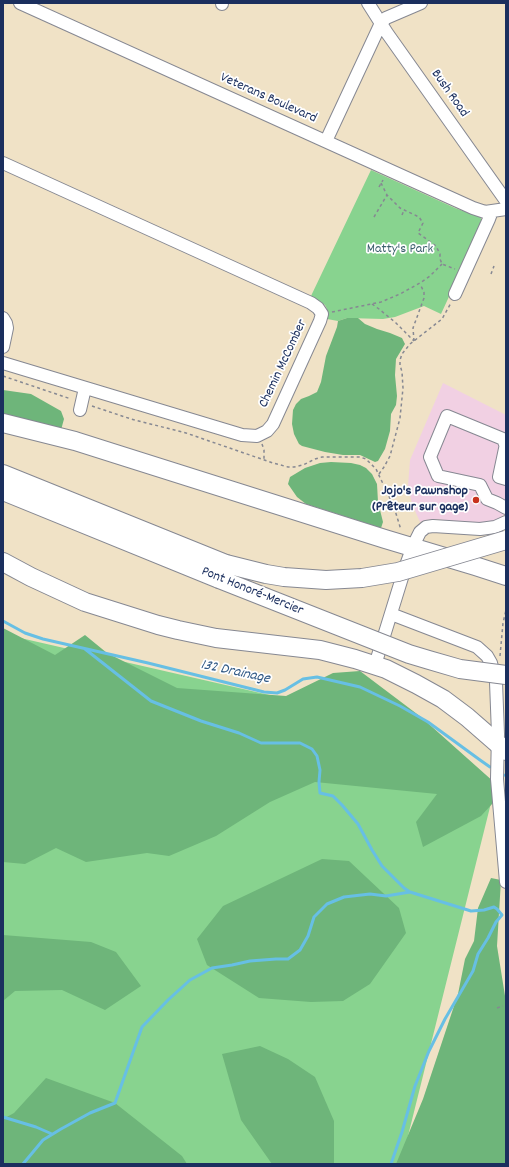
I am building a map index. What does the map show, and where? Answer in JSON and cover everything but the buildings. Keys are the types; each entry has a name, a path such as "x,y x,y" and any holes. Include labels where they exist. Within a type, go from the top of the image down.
{"highway":[{"path":"3,423 102,450 407,541 506,576"},
{"name":"Pont Honoré-Mercier","path":"3,474 423,658 460,669 506,675"},
{"name":"Pont Honoré-Mercier","path":"3,492 222,571 266,574 284,577 326,580 362,578 398,572 506,540"},
{"path":"3,562 31,577 85,602 165,627 216,638 320,650 375,665 396,674 443,699 502,747"}],"street":[{"name":"Veterans Boulevard","path":"20,3 473,208 485,212 506,209"},
{"name":"Bush Road","path":"368,3 506,201"},
{"path":"326,141 381,23 386,18 421,3"},
{"name":"Chemin McComber","path":"3,163 311,303 318,308 322,314 273,424 267,431 257,436 242,435 3,363"},
{"path":"455,294 492,211"},
{"path":"3,318 7,328 3,347"},
{"path":"81,406 85,388"},
{"path":"506,479 499,477 506,444 503,439 448,416 430,457 438,476 480,485 487,499 506,508"},
{"path":"375,665 404,568 407,541 429,526 480,529 495,527 506,522"},
{"path":"391,614 477,647 487,656 491,663 496,682 502,747 497,779 506,882"}],"path":[{"path":"379,187 385,176"},
{"path":"381,183 387,195 400,208 419,217 423,223 418,232 436,246 440,254 442,264 465,274"},
{"path":"374,217 387,195"},
{"path":"402,215 404,210"},
{"path":"322,314 381,302 420,283 430,276 442,264"},
{"path":"491,274 494,266"},
{"path":"414,341 413,328 424,298 424,292 420,283"},
{"path":"378,474 384,468 390,456 400,418 403,388 400,360 405,349 442,319 447,312 455,294"},
{"path":"371,304 396,323 414,341"},
{"path":"3,376 81,406 186,433 288,467 303,465 322,457 360,457 366,459 376,469 407,541"},
{"path":"260,440 264,450 264,460"},
{"path":"497,1008 502,1006"}],"shaded area":[{"path":"443,383 506,415 506,513 497,520 483,524 435,519 420,522 412,504 408,486 410,460"}],"green space":[{"name":"Matty's Park","path":"371,170 455,208 480,217 482,220 482,225 441,314 424,306 395,317 383,319 347,318 338,321 327,319 327,309 325,305 311,296"},
{"path":"347,318 358,318 365,324 402,338 405,344 396,359 395,375 397,396 396,405 391,414 390,431 385,449 378,461 375,462 360,455 343,455 302,446 299,444 294,434 292,424 293,410 296,404 301,399 317,392 321,382 326,356 338,321"},
{"path":"3,390 31,394 61,411 64,419 61,430 3,414"},
{"path":"331,462 360,465 372,474 377,484 378,502 383,522 381,528 306,504 297,497 288,484 290,477 305,468 320,463"},
{"path":"3,628 55,655 85,635 107,653 177,688 286,696 333,673 360,671 421,717 504,791 481,816 423,847 416,822 437,794 315,782 270,802 216,836 169,856 147,853 86,862 56,848 25,864 3,862"},
{"path":"3,634 291,700 493,795 401,1164 3,1164"},
{"path":"322,859 349,861 399,908 406,933 370,984 343,1001 311,1002 259,998 207,965 197,939 223,906"},
{"path":"491,878 501,880 497,946 506,1002 506,1164 396,1164 423,1099 458,994 465,959 474,941 478,908"},
{"path":"3,935 91,942 116,952 141,986 105,1010 62,990 15,991 3,1001"},
{"path":"260,1046 288,1059 315,1077 334,1121 334,1164 272,1164 241,1120 222,1054"},
{"path":"46,1078 115,1103 182,1156 187,1164 3,1164 3,1119 14,1113"}],"waterway":[{"name":"132 Drainage","path":"3,621 25,633 43,639 264,692 277,693 303,679 317,677 360,687 400,706 428,722 490,767"},
{"path":"85,649 151,701 201,721 239,733 261,743 300,743 312,749 317,756 320,770 320,793 333,796 342,805 358,824 382,866 404,888 410,892 471,911 484,910 494,907 502,915 496,922 478,954 473,971 445,1019 429,1051 415,1086 391,1164"},
{"path":"23,1164 43,1140 90,1113 115,1103 142,1027 190,980 212,968 250,961 288,959 300,950 308,936 314,917 327,904 344,897 370,894 386,896 410,892"},
{"path":"3,1117 36,1127 52,1134"}],"place":[{"name":"Jojo's Pawnshop (Prêteur sur gage)","path":"476,500"}]}
